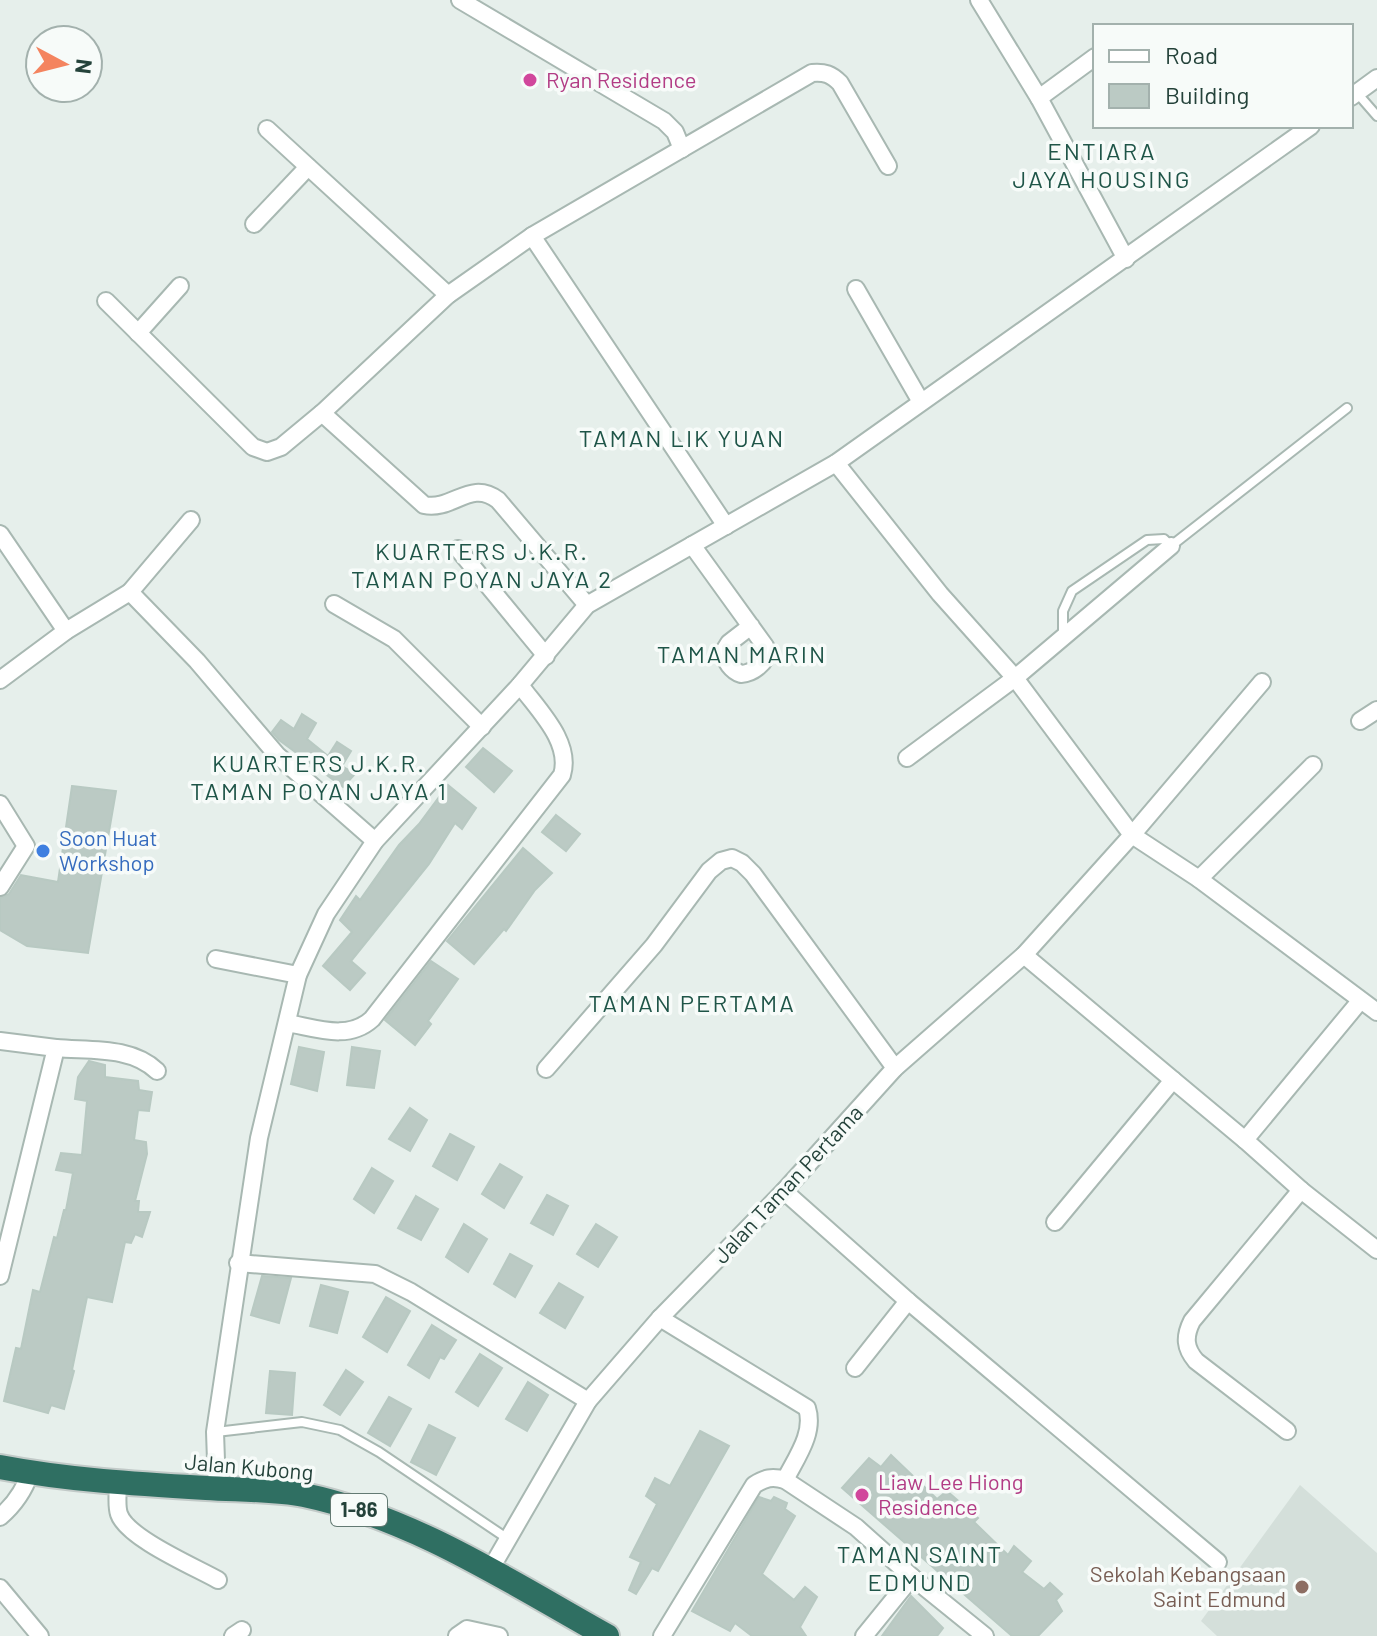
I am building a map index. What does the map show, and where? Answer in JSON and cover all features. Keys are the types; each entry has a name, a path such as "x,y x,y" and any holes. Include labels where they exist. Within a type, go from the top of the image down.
{"highway":[{"name":"Jalan Kubong","path":"0,1467 118,1483 300,1495 373,1514 490,1570 607,1636"}],"street":[{"path":"460,0 664,121 675,132 682,149"},
{"path":"979,0 1039,98 1123,252"},
{"path":"1039,98 1093,58"},
{"path":"106,301 259,451 267,452 281,447 322,413 448,295 532,236 812,73 832,75 840,83 888,166"},
{"path":"1354,95 1377,78"},
{"path":"217,1489 215,1432 238,1263 259,1138 298,975 326,914 375,841 520,685 587,605 836,463 917,396 1308,128"},
{"path":"267,129 448,295"},
{"path":"254,224 308,167"},
{"path":"532,236 726,526"},
{"path":"138,333 180,286"},
{"path":"856,289 917,396"},
{"path":"322,413 424,505 441,506 472,493 490,495 498,500 587,605"},
{"path":"836,463 940,594 1015,678 1132,835 1199,879 1377,1012"},
{"path":"0,680 66,631 130,592 191,520"},
{"path":"0,534 66,631"},
{"path":"692,545 751,626"},
{"path":"907,758 1015,678 1171,546"},
{"path":"458,549 546,656"},
{"path":"130,592 197,661 277,755 375,841"},
{"path":"334,604 394,639 482,727"},
{"name":"Jalan Taman Pertama","path":"490,1570 588,1401 660,1318 784,1191 895,1068 1024,955 1132,835 1262,682"},
{"path":"287,1023 350,1032 362,1028 372,1019 562,775 565,765 562,745 520,685"},
{"path":"1360,721 1377,710"},
{"path":"1199,879 1313,765"},
{"path":"0,804 26,846 0,887"},
{"path":"546,1069 654,945 709,871 721,861 732,858 753,874 895,1068"},
{"path":"1024,955 1301,1190 1377,1250"},
{"path":"216,959 298,975"},
{"path":"1245,1140 1360,1001"},
{"path":"0,1041 132,1054 157,1071"},
{"path":"0,1276 56,1048"},
{"path":"1055,1222 1173,1080"},
{"path":"1287,1431 1196,1361 1186,1342 1192,1321 1301,1190"},
{"path":"784,1191 908,1301 1218,1562"},
{"path":"238,1263 375,1274 411,1292 588,1401"},
{"path":"855,1368 908,1301"},
{"path":"660,1318 807,1408 810,1429 785,1480"},
{"path":"0,1517 19,1497 30,1473"},
{"path":"662,1636 754,1485 775,1477 785,1480 856,1527 985,1636"},
{"path":"118,1483 118,1512 124,1524 218,1580"},
{"path":"864,1636 912,1577"},
{"path":"0,1588 40,1636"},
{"path":"457,1636 467,1629 499,1636"}],"lane":[{"path":"1354,95 1377,116"},
{"path":"1063,639 1063,611 1072,591 1147,540 1164,539 1171,546 1347,408"},
{"path":"215,1432 302,1422 340,1430 379,1452 508,1539"}],"shaded area":[{"name":"Sekolah Kebangsaan Saint Edmund","path":"1300,1485 1377,1553 1377,1636 1217,1636 1201,1621"}],"building":[{"path":"302,714 316,723 307,739 328,756 337,742 351,751 342,766 355,774 343,787 272,732 281,720 294,729"},
{"path":"483,748 512,771 494,792 466,767"},
{"path":"448,785 476,808 462,829 455,823 429,864 351,961 365,973 350,990 323,966 352,932 340,920 356,896 360,900 399,845"},
{"path":"72,786 116,791 88,953 27,946 0,930 0,898 9,894 21,875 58,882"},
{"path":"556,815 580,834 566,851 542,832"},
{"path":"523,848 552,873 535,890 506,931 504,929 474,964 447,941"},
{"path":"431,961 458,979 415,1045 385,1020"},
{"path":"299,1047 324,1052 317,1091 291,1084"},
{"path":"352,1047 380,1051 374,1088 347,1085"},
{"path":"89,1061 105,1065 105,1077 138,1081 139,1090 152,1092 149,1111 138,1110 134,1140 146,1142 147,1154 135,1201 139,1201 138,1212 150,1212 142,1237 135,1234 131,1243 125,1242 112,1302 87,1297 64,1409 51,1405 48,1413 4,1401 16,1348 21,1349 33,1290 40,1292 54,1237 57,1238 66,1210 73,1173 56,1170 61,1153 82,1155 87,1101 75,1099 78,1077"},
{"path":"410,1108 427,1120 410,1151 389,1139"},
{"path":"450,1134 474,1147 457,1180 433,1166"},
{"path":"500,1164 522,1177 504,1208 482,1194"},
{"path":"372,1168 393,1181 374,1213 354,1199"},
{"path":"547,1195 568,1206 553,1235 531,1223"},
{"path":"416,1196 438,1209 421,1240 398,1228"},
{"path":"464,1224 487,1239 468,1272 446,1257"},
{"path":"596,1224 617,1237 598,1267 577,1254"},
{"path":"510,1254 532,1266 515,1297 494,1284"},
{"path":"262,1276 291,1278 279,1323 251,1315"},
{"path":"559,1283 583,1297 565,1328 540,1313"},
{"path":"321,1285 348,1292 337,1333 310,1326"},
{"path":"386,1297 410,1311 387,1352 363,1337"},
{"path":"432,1325 456,1340 444,1359 440,1357 429,1378 408,1365"},
{"path":"480,1354 502,1368 478,1406 456,1392"},
{"path":"346,1370 363,1382 340,1415 324,1405"},
{"path":"270,1371 295,1373 292,1415 266,1413"},
{"path":"528,1382 548,1395 527,1431 506,1419"},
{"path":"389,1397 411,1409 390,1446 368,1433"},
{"path":"429,1425 455,1438 436,1475 411,1462"},
{"path":"700,1431 729,1446 658,1571 652,1568 636,1594 629,1590 641,1562 630,1557 657,1504 646,1496 655,1478 670,1486"},
{"path":"891,1455 937,1499 947,1491 978,1518 974,1522 1008,1555 1014,1546 1031,1561 1022,1572 1044,1589 1050,1583 1062,1594 1056,1600 1062,1611 1038,1636 1012,1636 842,1488 869,1458 881,1467"},
{"path":"759,1497 771,1501 774,1497 787,1503 785,1509 795,1516 762,1574 794,1600 805,1587 817,1597 800,1627 806,1636 752,1636 735,1623 730,1631 692,1611"},
{"path":"911,1596 943,1628 937,1636 882,1636"}],"place":[{"name":"Ryan Residence","path":"530,80"},
{"name":"Soon Huat Workshop","path":"43,851"},
{"name":"Liaw Lee Hiong Residence","path":"862,1495"},
{"name":"Sekolah Kebangsaan Saint Edmund","path":"1302,1587"}],"district":[{"name":"ENTIARA JAYA HOUSING","path":"1102,166"},
{"name":"TAMAN LIK YUAN","path":"682,439"},
{"name":"KUARTERS J.K.R. TAMAN POYAN JAYA 2","path":"482,566"},
{"name":"TAMAN MARIN","path":"742,655"},
{"name":"KUARTERS J.K.R. TAMAN POYAN JAYA 1","path":"319,778"},
{"name":"TAMAN PERTAMA","path":"692,1004"},
{"name":"TAMAN SAINT EDMUND","path":"920,1569"}]}
